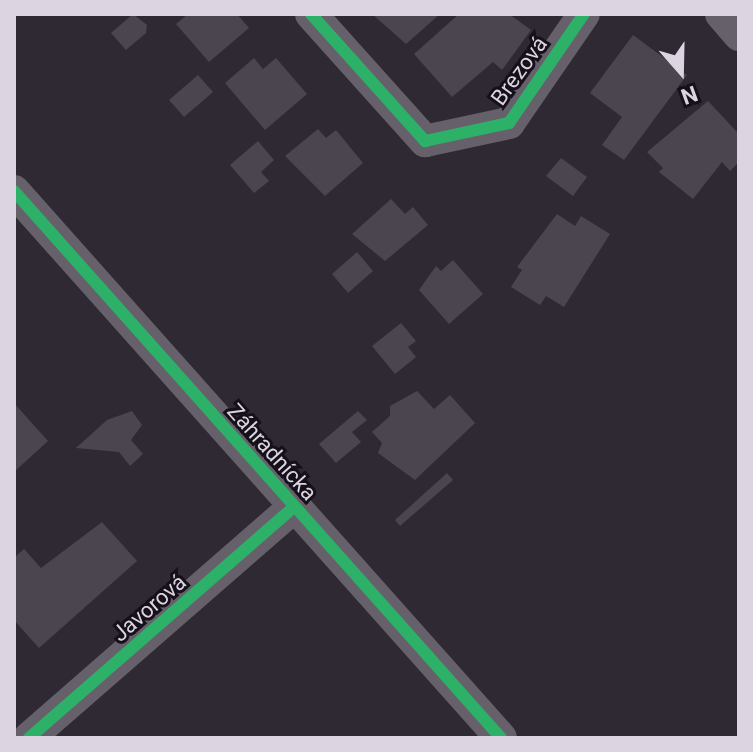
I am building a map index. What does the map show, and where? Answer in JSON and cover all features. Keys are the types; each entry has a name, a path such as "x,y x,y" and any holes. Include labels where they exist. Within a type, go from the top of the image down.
{"street":[{"name":"Brezová","path":"311,14 425,141 509,123 584,14"},
{"path":"721,14 739,35"},
{"name":"Záhradnícka","path":"14,191 501,738"},
{"name":"Javorová","path":"27,738 294,507"},
{"path":"14,726 27,738"}],"building":[{"path":"133,14 147,25 146,33 126,50 111,33"},
{"path":"188,14 237,14 249,28 209,62 176,24"},
{"path":"372,14 440,14 406,44"},
{"path":"459,14 509,14 531,30 502,70 493,62 452,97 414,54"},
{"path":"633,35 687,75 624,160 602,145 622,117 590,93"},
{"path":"254,58 263,69 276,58 307,94 265,130 225,83"},
{"path":"198,75 213,92 184,117 169,100"},
{"path":"708,101 739,134 739,162 730,171 722,162 693,199 659,172 663,168 647,152"},
{"path":"318,129 326,138 336,130 363,163 325,196 285,156"},
{"path":"258,141 274,160 261,172 269,181 254,193 230,165"},
{"path":"561,158 587,177 573,196 546,176"},
{"path":"391,199 405,214 413,207 428,225 385,261 352,234"},
{"path":"557,214 575,226 581,216 610,234 564,307 546,296 540,305 511,287 522,270 517,267"},
{"path":"357,252 373,271 348,293 332,274"},
{"path":"453,260 483,294 449,324 419,290 436,266 441,271"},
{"path":"401,323 416,341 408,347 416,357 395,374 372,346"},
{"path":"417,391 434,409 450,395 475,423 415,480 378,453 382,443 372,432 390,416 390,406"},
{"path":"14,403 48,441 14,472"},
{"path":"132,411 142,425 131,440 143,454 130,466 119,452 76,448 107,420"},
{"path":"358,411 367,420 352,432 361,442 336,463 319,444"},
{"path":"447,473 453,480 400,526 395,520"},
{"path":"102,522 137,561 39,648 14,620 14,558 24,549 41,568"}],"cycle path":[{"path":"311,14 425,141 509,123 584,14"},
{"path":"14,191 501,738"},
{"path":"29,738 294,507"}]}
